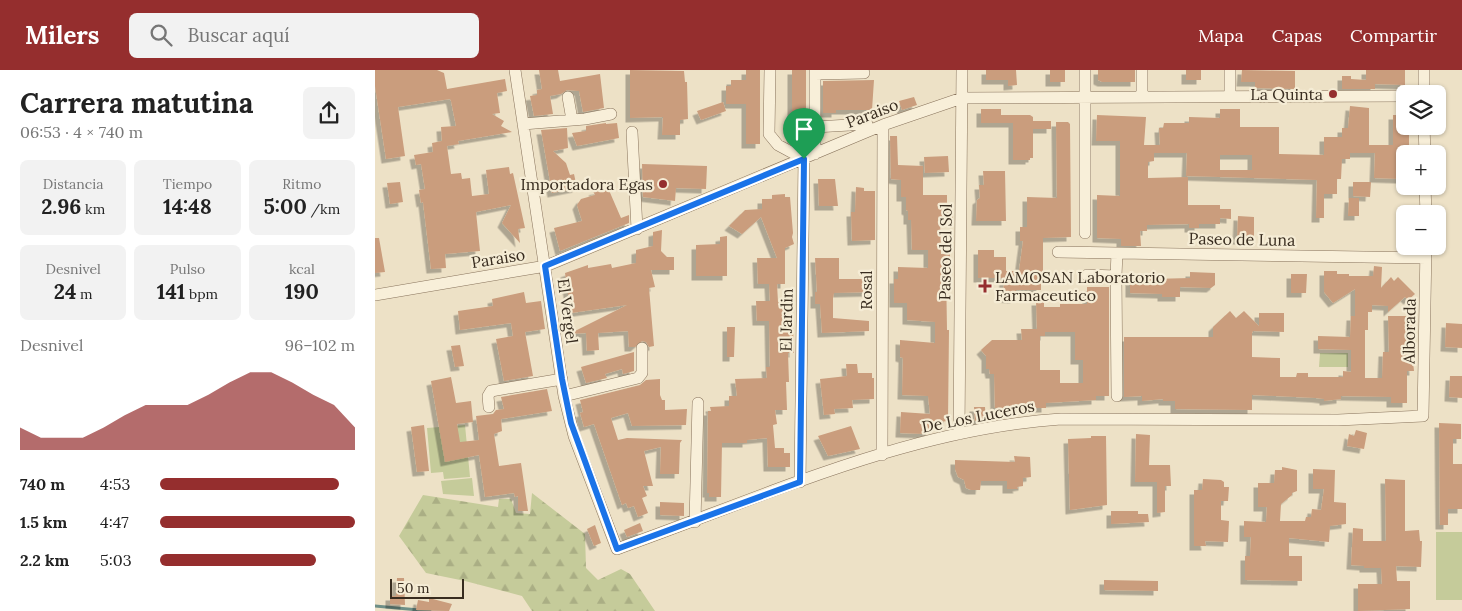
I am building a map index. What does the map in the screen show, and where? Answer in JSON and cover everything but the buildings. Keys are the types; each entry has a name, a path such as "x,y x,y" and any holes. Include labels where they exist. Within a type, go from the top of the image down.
{"street":[{"name":"El Vergel","path":"515,70 564,396 574,436 617,549"},
{"path":"771,70 769,134 778,145 804,159"},
{"name":"Paseo del Sol","path":"959,434 962,70"},
{"path":"1085,70 1085,233"},
{"path":"1142,70 1142,97"},
{"path":"1230,70 1230,96"},
{"path":"1423,85 1424,70"},
{"path":"815,154 815,72 864,74"},
{"name":"Paraiso","path":"375,295 545,266 883,125 962,98 1396,96"},
{"path":"567,97 572,120"},
{"path":"523,124 572,120 611,114"},
{"path":"815,127 867,124"},
{"name":"Rosal","path":"882,454 883,125"},
{"path":"632,132 637,229"},
{"name":"El Jardin","path":"800,482 804,159"},
{"name":"Paseo de Luna","path":"1058,252 1396,252"},
{"path":"1117,253 1117,396"},
{"name":"Alborada","path":"1423,416 1426,255"},
{"path":"1087,275 1116,276"},
{"path":"564,396 638,378 642,373 642,348"},
{"path":"489,407 488,396 491,391 562,379"},
{"path":"695,522 698,403"},
{"name":"De Los Luceros","path":"617,549 882,454 959,434 1026,421 1061,419 1338,420 1423,416"}],"green space":[{"path":"1320,353 1348,353 1348,367 1319,367"},
{"path":"465,425 470,477 444,479 443,472 431,473 427,428"},
{"path":"472,478 474,496 443,494 441,481"},
{"path":"532,493 585,534 586,568 598,580 621,569 630,574 655,611 532,611 522,596 426,573 399,536 423,495 498,507 499,499 511,499 516,513 530,514"},
{"path":"1436,532 1462,532 1462,600 1436,600"}],"waterway":[{"path":"375,606 430,611"}],"place":[{"name":"La Quinta","path":"1333,94"},
{"name":"Importadora Egas","path":"663,184"},
{"name":"LAMOSAN Laboratorio Farmaceutico","path":"985,286"}],"route":[{"path":"804,159 800,482 617,549 574,436 564,396 545,266 804,159"}]}
